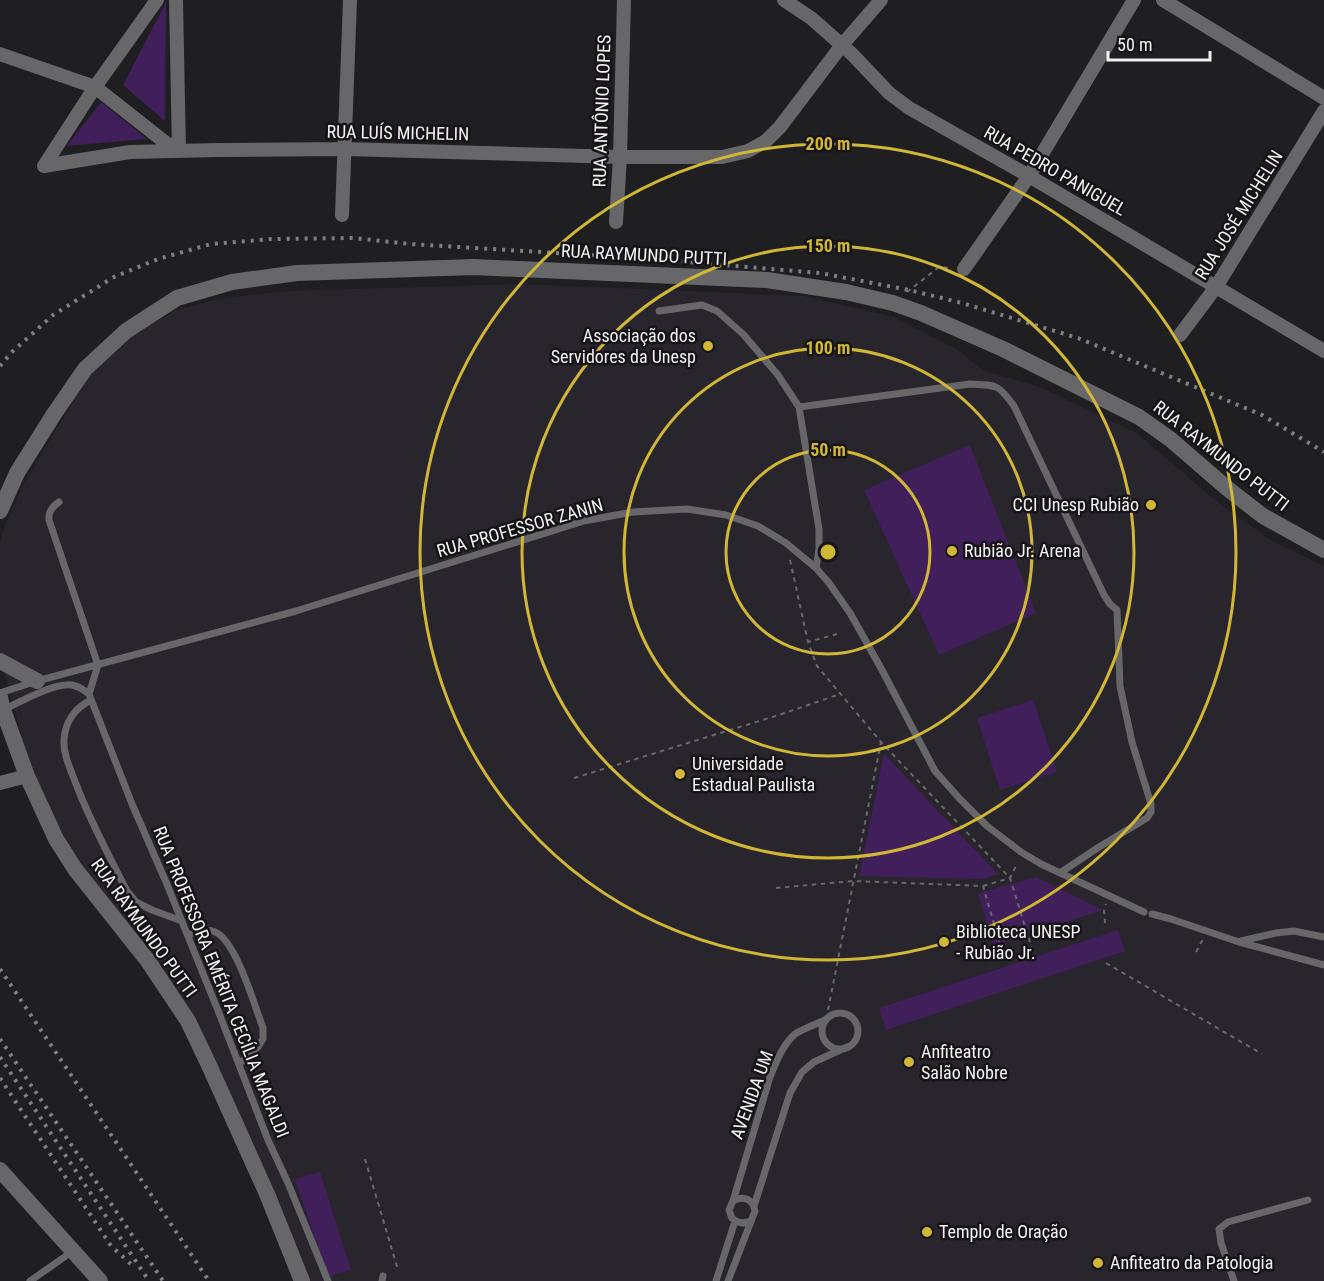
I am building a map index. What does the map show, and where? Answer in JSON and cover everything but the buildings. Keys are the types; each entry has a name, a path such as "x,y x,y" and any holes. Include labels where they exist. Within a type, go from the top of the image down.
{"street":[{"name":"RUA LUÍS MICHELIN","path":"157,0 94,87 44,165 130,152 345,148 620,157 722,157 748,151 766,141 780,127 842,45 881,0"},
{"path":"176,0 179,151"},
{"path":"342,214 350,0"},
{"name":"RUA ANTÔNIO LOPES","path":"616,222 624,0"},
{"name":"RUA PEDRO PANIGUEL","path":"784,0 811,18 842,45 889,93 909,108 1029,176 1324,351"},
{"path":"964,269 1029,176 1134,0"},
{"path":"1163,0 1324,98"},
{"path":"0,54 94,87 179,151"},
{"name":"RUA JOSÉ MICHELIN","path":"1180,335 1216,287 1324,111"},
{"name":"RUA RAYMUNDO PUTTI","path":"0,511 17,474 85,369 126,331 177,298 232,282 297,273 473,267 767,280 846,292 893,303 1003,349 1139,417 1170,439 1263,516 1324,550"},
{"path":"0,661 37,681"},
{"name":"RUA RAYMUNDO PUTTI","path":"1,700 27,777 56,839 75,869 148,961 188,1021 267,1194 302,1281"},
{"path":"0,783 27,777"},
{"path":"0,1170 100,1281"}],"lane":[{"path":"658,311 702,305 717,311 742,334 778,375 799,407 819,529 816,568"},
{"path":"799,407 970,384 992,385 1002,391 1014,406 1104,595 1117,610 1119,686 1132,742 1151,804 1151,812 1147,818 1060,873"},
{"path":"59,502 51,510 49,519 98,665 90,697 73,714 67,726 64,749 88,814 127,891 136,902 182,921"},
{"name":"RUA PROFESSOR ZANIN","path":"1,700 37,681 296,611 584,521 633,512 687,509 726,515 758,526 786,543 816,568 850,613 886,676 935,771 987,826 1021,852 1041,864 1148,913 1239,942 1324,965"},
{"path":"1,700 31,696 71,685 80,688 90,697"},
{"name":"RUA PROFESSORA EMÉRITA CECÍLIA MAGALDI","path":"90,697 132,804 188,935 268,1140 328,1281"},
{"path":"188,935 210,930 216,932 224,938 240,963 263,1028 263,1039 258,1047 239,1064"},
{"path":"1239,942 1294,930 1324,937"},
{"path":"843,1013 853,1019 858,1030 857,1036 855,1041 847,1047 841,1049 830,1046 822,1036 822,1030 831,1015 843,1013"},
{"name":"AVENIDA UM","path":"733,1201 770,1077 777,1061 795,1035 827,1019"},
{"name":"AVENIDA UM","path":"754,1206 790,1093 802,1072 814,1062 847,1047"},
{"path":"728,1281 754,1216 754,1206 748,1199 733,1201 729,1210 735,1221 746,1223 751,1221"},
{"path":"1234,1281 1221,1243 1219,1229 1228,1222 1308,1200"},
{"path":"716,1281 735,1221"},
{"path":"30,1281 73,1251"}],"path":[{"path":"893,303 939,267 964,269"},
{"path":"786,543 808,642 817,666 881,742 1010,878 1032,949"},
{"path":"808,642 837,634"},
{"path":"574,778 840,694"},
{"path":"827,1019 881,742"},
{"path":"776,888 853,881 982,886 1010,878 1017,864"},
{"path":"982,886 1004,958"},
{"path":"1105,923 1104,910 1108,895"},
{"path":"1196,952 1207,932"},
{"path":"1106,963 1262,1054"},
{"path":"365,1159 398,1270"}],"shaded area":[{"path":"166,2 165,121 123,85"},
{"path":"101,102 147,139 67,146"},
{"name":"Universidade Estadual Paulista","path":"521,284 804,296 894,317 955,348 983,370 1043,388 1136,433 1219,503 1269,539 1324,566 1324,1281 308,1281 215,1063 59,831 46,804 24,744 0,657 0,544 3,530 22,487 91,372 130,337 176,310 218,299 287,291"},
{"name":"Rubião Jr. Arena","path":"970,445 1036,613 939,655 864,490"},
{"path":"1033,700 1057,772 1000,790 977,718"},
{"path":"884,754 998,874 983,879 859,876"},
{"path":"1036,877 1103,910 993,946 978,893"},
{"path":"1118,930 1125,951 886,1030 879,1008"},
{"path":"320,1172 351,1270 328,1277 295,1179"}],"railway":[{"path":"0,366 53,315 114,277 158,259 211,244 271,239 353,238 820,273 909,290 962,303 1078,338 1262,415 1324,452"},
{"path":"0,969 209,1281"},
{"path":"0,1039 163,1281"},
{"path":"0,1057 147,1278"},
{"path":"0,1078 111,1246 133,1266"}],"place":[{"name":"Associação dos Servidores da Unesp","path":"708,346"},
{"name":"CCI Unesp Rubião","path":"1151,505"},
{"name":"Rubião Jr. Arena","path":"952,551"},
{"name":"Universidade Estadual Paulista","path":"680,774"},
{"name":"Biblioteca UNESP - Rubião Jr.","path":"944,942"},
{"name":"Anfiteatro Salão Nobre","path":"909,1062"},
{"name":"Templo de Oração","path":"927,1232"},
{"name":"Anfiteatro da Patologia","path":"1098,1263"}]}
